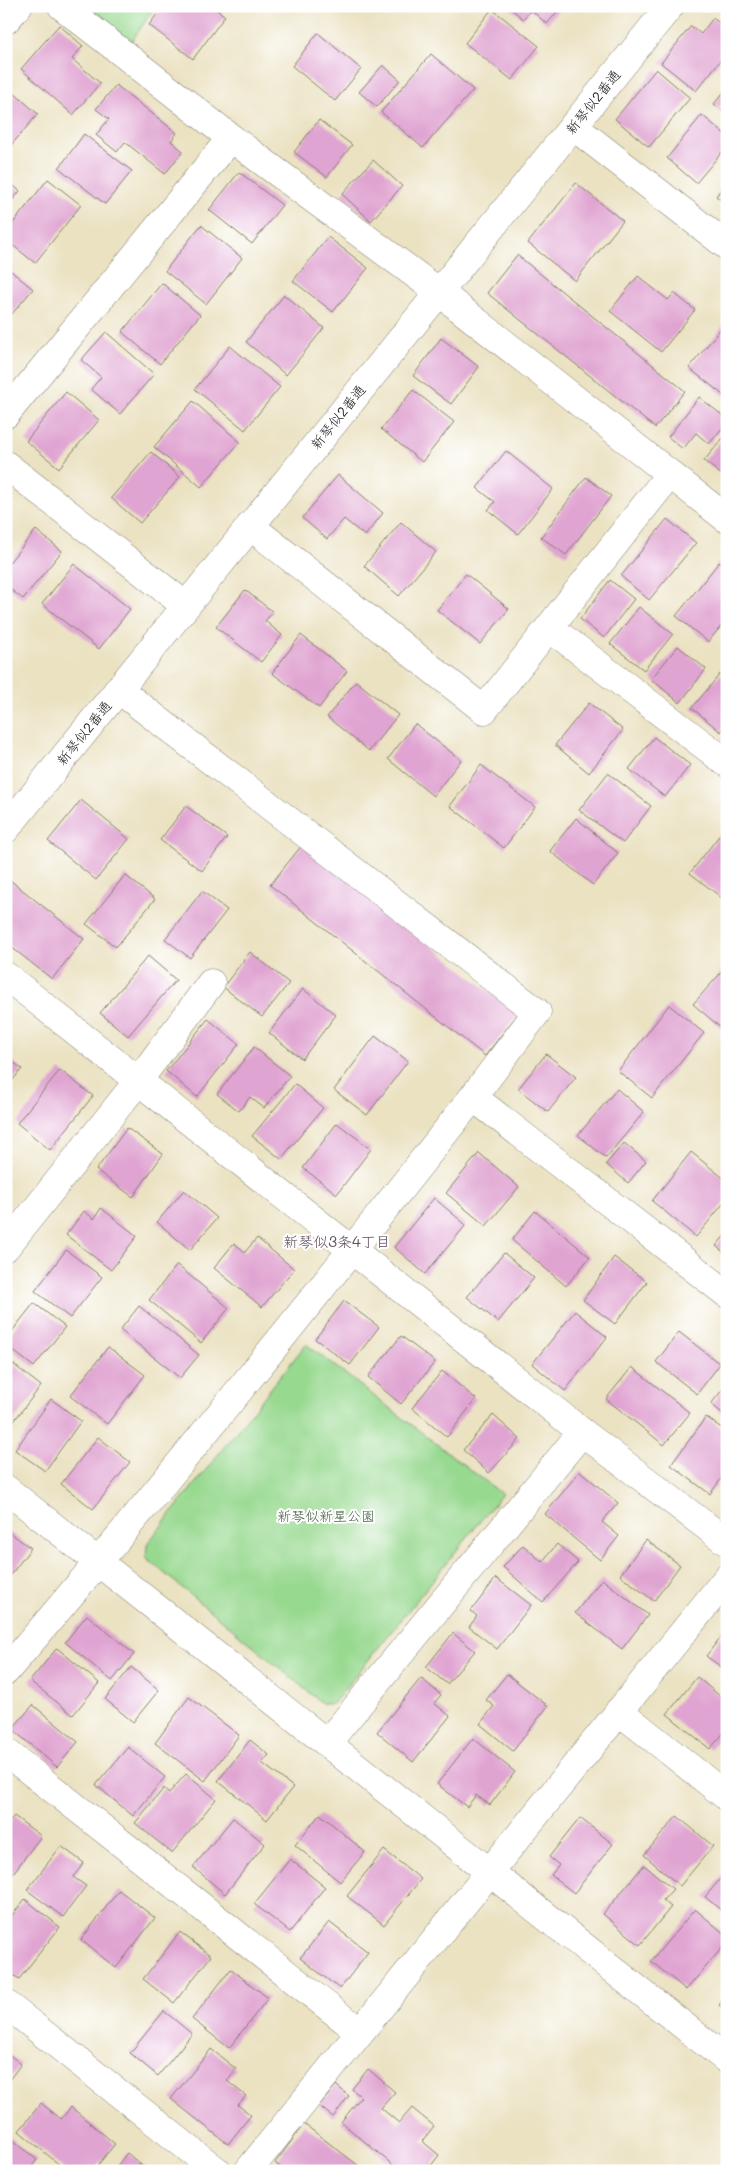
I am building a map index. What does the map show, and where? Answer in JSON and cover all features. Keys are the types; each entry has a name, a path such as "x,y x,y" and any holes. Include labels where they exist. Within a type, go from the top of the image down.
{"street":[{"path":"6,20 18,6"},
{"path":"62,6 231,138 439,292 727,519"},
{"name":"新琴似2番通","path":"6,829 670,6"},
{"path":"573,126 727,246"},
{"path":"6,414 231,138"},
{"path":"6,465 186,606"},
{"path":"250,526 484,710 670,474"},
{"path":"550,628 727,763"},
{"path":"6,1671 99,1563 353,1250 537,1012 118,689"},
{"path":"6,976 582,1432 727,1542"},
{"path":"6,1247 138,1081 210,983"},
{"path":"473,1097 727,1294"},
{"path":"327,1743 582,1432"},
{"path":"6,1489 727,2060"},
{"path":"248,2171 727,1578"},
{"path":"619,1711 727,1796"},
{"path":"6,1752 360,2032"},
{"path":"6,2004 217,2171"}],"green space":[{"path":"86,6 156,6 131,42"},
{"name":"新琴似新星公園","path":"306,1344 502,1494 333,1704 323,1704 146,1558 147,1544"}],"building":[{"path":"163,6 212,6 225,16 193,59 149,25"},
{"path":"508,6 562,6 547,24 531,10 523,19"},
{"path":"492,9 539,46 512,80 465,43"},
{"path":"713,18 727,29 727,52 696,91 661,63 691,26 701,34"},
{"path":"59,25 83,46 72,59 100,83 73,115 21,69"},
{"path":"318,33 361,69 335,101 292,66"},
{"path":"431,54 473,90 423,148 381,112"},
{"path":"383,65 400,80 377,107 359,92"},
{"path":"656,69 690,98 649,147 615,119"},
{"path":"116,85 177,133 171,141 183,151 165,174 125,142 117,152 96,135 109,119 96,109"},
{"path":"6,86 38,114 7,150 6,149"},
{"path":"727,88 727,115 714,104"},
{"path":"702,115 727,136 727,146 696,183 667,158"},
{"path":"319,120 352,145 327,177 294,152"},
{"path":"84,134 132,171 105,204 59,168"},
{"path":"373,160 402,186 371,221 342,194"},
{"path":"239,172 282,205 252,244 209,210"},
{"path":"48,179 81,205 35,263 6,240 6,232"},
{"path":"6,180 20,191 6,208"},
{"path":"727,182 727,205 716,196"},
{"path":"576,183 623,221 575,281 528,243"},
{"path":"201,225 242,258 206,304 165,271"},
{"path":"328,237 368,268 333,312 293,281"},
{"path":"517,255 685,391 655,428 487,293"},
{"path":"6,267 33,289 6,321"},
{"path":"638,276 668,300 674,293 695,310 661,352 610,311"},
{"path":"162,283 200,315 160,364 122,332"},
{"path":"284,295 324,328 286,375 246,342"},
{"path":"727,321 727,398 689,368"},
{"path":"106,332 154,374 120,414 91,389 101,377 81,360"},
{"path":"441,338 479,367 451,404 413,376"},
{"path":"230,346 280,387 245,430 195,389"},
{"path":"413,390 454,422 422,462 381,429"},
{"path":"66,392 99,420 59,468 26,441"},
{"path":"699,397 727,419 727,422 709,444 696,433 683,449 668,437"},
{"path":"193,401 240,442 201,487 154,447"},
{"path":"727,433 727,479 704,461"},
{"path":"506,451 553,489 518,534 488,510 495,502 477,488"},
{"path":"151,452 180,477 140,523 111,498"},
{"path":"338,475 383,513 365,536 344,519 327,539 302,518"},
{"path":"586,477 611,496 566,555 541,537"},
{"path":"667,519 696,543 649,600 621,576"},
{"path":"401,522 436,552 399,596 364,566"},
{"path":"36,530 62,551 23,599 6,586 6,566"},
{"path":"719,562 727,568 727,619 708,642 676,616"},
{"path":"74,564 130,609 99,649 42,604"},
{"path":"466,574 509,609 480,644 437,610"},
{"path":"610,580 634,599 604,638 580,619"},
{"path":"245,590 273,612 265,621 282,635 261,662 216,627"},
{"path":"639,607 673,634 644,670 610,644"},
{"path":"301,635 347,671 319,708 272,673"},
{"path":"678,646 706,669 680,703 651,679"},
{"path":"720,674 727,679 727,725 721,732 692,708"},
{"path":"356,681 398,715 369,751 327,717"},
{"path":"589,703 623,730 589,773 555,745"},
{"path":"415,724 461,760 433,796 388,759"},
{"path":"654,737 690,765 665,797 629,769"},
{"path":"481,765 535,807 504,848 450,806"},
{"path":"608,773 651,806 623,843 579,810"},
{"path":"81,800 129,839 96,880 48,841"},
{"path":"186,806 227,837 202,871 160,840"},
{"path":"576,818 618,853 593,885 550,851"},
{"path":"722,832 727,836 727,902 690,873"},
{"path":"303,844 518,1014 485,1056 270,885"},
{"path":"125,875 155,899 116,947 86,924"},
{"path":"10,880 84,939 52,979 6,943 6,885"},
{"path":"202,891 227,910 190,958 165,939"},
{"path":"250,952 289,983 262,1017 223,987"},
{"path":"148,956 176,980 128,1036 100,1013"},
{"path":"727,966 727,1033 693,1004"},
{"path":"303,989 336,1015 302,1059 269,1033"},
{"path":"669,1005 704,1033 652,1098 618,1071"},
{"path":"208,1019 239,1044 197,1097 166,1071"},
{"path":"375,1036 408,1061 367,1115 334,1090"},
{"path":"254,1047 290,1076 264,1108 250,1097 239,1111 217,1094"},
{"path":"546,1054 576,1077 548,1112 518,1089"},
{"path":"6,1056 22,1069 6,1088"},
{"path":"60,1070 93,1096 50,1150 17,1123"},
{"path":"295,1084 323,1108 281,1159 252,1136"},
{"path":"617,1089 644,1112 606,1158 578,1135"},
{"path":"337,1123 371,1149 337,1194 303,1168"},
{"path":"127,1128 163,1154 133,1197 96,1170"},
{"path":"624,1143 646,1161 628,1183 606,1164"},
{"path":"691,1152 727,1181 727,1199 696,1237 652,1201"},
{"path":"479,1153 519,1187 486,1226 446,1193"},
{"path":"184,1190 217,1218 190,1250 157,1222"},
{"path":"434,1198 466,1225 425,1274 394,1247"},
{"path":"101,1208 137,1236 111,1270 66,1235 84,1211 94,1219"},
{"path":"535,1211 590,1257 566,1286 512,1240"},
{"path":"727,1233 727,1255 716,1246"},
{"path":"257,1238 294,1269 262,1307 214,1268 234,1243 245,1252"},
{"path":"66,1250 102,1277 70,1318 35,1291"},
{"path":"504,1253 534,1278 498,1322 467,1297"},
{"path":"614,1257 647,1282 615,1324 583,1300"},
{"path":"177,1265 229,1308 201,1343 149,1300"},
{"path":"344,1301 379,1327 350,1365 315,1339"},
{"path":"34,1303 65,1327 34,1367 6,1345 6,1339"},
{"path":"139,1306 199,1355 180,1378 120,1330"},
{"path":"575,1311 607,1337 565,1391 532,1364"},
{"path":"679,1332 720,1364 697,1394 656,1362"},
{"path":"401,1336 435,1362 401,1404 368,1377"},
{"path":"108,1347 145,1375 107,1424 70,1396"},
{"path":"13,1364 41,1386 6,1431 6,1373"},
{"path":"632,1367 690,1413 664,1445 606,1399"},
{"path":"442,1371 476,1399 447,1437 412,1408"},
{"path":"727,1384 727,1417 711,1404"},
{"path":"51,1399 81,1421 45,1471 15,1450"},
{"path":"493,1415 520,1439 489,1473 463,1450"},
{"path":"706,1417 727,1432 727,1471 710,1494 671,1465"},
{"path":"98,1437 130,1462 93,1509 61,1484"},
{"path":"580,1471 618,1503 602,1522 619,1536 600,1560 545,1514"},
{"path":"6,1530 31,1548 6,1581"},
{"path":"646,1540 680,1565 654,1601 620,1575"},
{"path":"557,1544 578,1562 543,1602 503,1567 523,1545 542,1562"},
{"path":"496,1578 531,1605 497,1649 469,1627 477,1616 471,1611"},
{"path":"602,1579 648,1615 622,1649 575,1613"},
{"path":"87,1615 134,1654 112,1681 65,1642"},
{"path":"727,1629 727,1671 706,1656"},
{"path":"453,1633 475,1651 447,1684 426,1667"},
{"path":"57,1648 99,1683 73,1715 30,1681"},
{"path":"131,1667 159,1690 133,1722 105,1699"},
{"path":"507,1674 548,1706 513,1751 480,1724 494,1706 486,1700"},
{"path":"697,1677 727,1702 727,1729 710,1749 667,1714"},
{"path":"421,1678 441,1695 434,1703 450,1716 413,1762 377,1732"},
{"path":"189,1697 239,1735 205,1781 155,1743"},
{"path":"33,1705 78,1742 57,1767 12,1729"},
{"path":"473,1738 515,1772 490,1805 476,1795 467,1807 437,1784"},
{"path":"250,1740 269,1755 262,1763 293,1787 267,1820 218,1781"},
{"path":"128,1747 165,1777 133,1816 96,1785"},
{"path":"186,1774 216,1799 172,1853 135,1823 164,1788 169,1793"},
{"path":"320,1814 365,1852 340,1882 295,1845"},
{"path":"14,1816 41,1836 11,1876 6,1872 6,1826"},
{"path":"677,1816 713,1846 680,1886 644,1855"},
{"path":"233,1818 265,1844 225,1894 193,1867"},
{"path":"580,1818 613,1844 574,1893 551,1875 559,1865 549,1857"},
{"path":"61,1846 84,1863 73,1877 86,1886 63,1917 27,1890"},
{"path":"384,1850 421,1879 384,1925 347,1896"},
{"path":"290,1859 325,1887 290,1932 254,1904"},
{"path":"644,1865 673,1889 663,1900 671,1907 640,1945 603,1914"},
{"path":"727,1871 727,1915 705,1897"},
{"path":"119,1890 155,1918 116,1968 81,1940"},
{"path":"25,1899 60,1927 19,1979 6,1970 6,1923"},
{"path":"695,1909 727,1936 727,1942 686,1990 651,1961"},
{"path":"329,1922 368,1952 340,1989 300,1958"},
{"path":"180,1932 211,1956 174,2003 143,1979"},
{"path":"231,1969 268,1998 229,2048 192,2019"},
{"path":"727,1995 727,2012 719,2005"},
{"path":"164,2011 192,2034 158,2076 130,2053"},
{"path":"211,2049 236,2069 227,2081 246,2096 238,2105 251,2115 228,2144 171,2099"},
{"path":"6,2052 21,2064 6,2084"},
{"path":"368,2069 395,2092 381,2108 399,2123 412,2108 434,2126 422,2141 439,2155 427,2171 400,2171 341,2122 361,2097 352,2089"},
{"path":"336,2085 349,2096 333,2117 319,2106"},
{"path":"41,2103 61,2119 71,2107 115,2144 93,2171 67,2171 19,2131"},
{"path":"304,2124 359,2166 355,2171 285,2171 275,2163"},
{"path":"6,2134 37,2160 28,2171 6,2171"},
{"path":"127,2153 148,2171 113,2171"}],"district":[{"name":"新琴似3条4丁目","path":"337,1242"}]}
